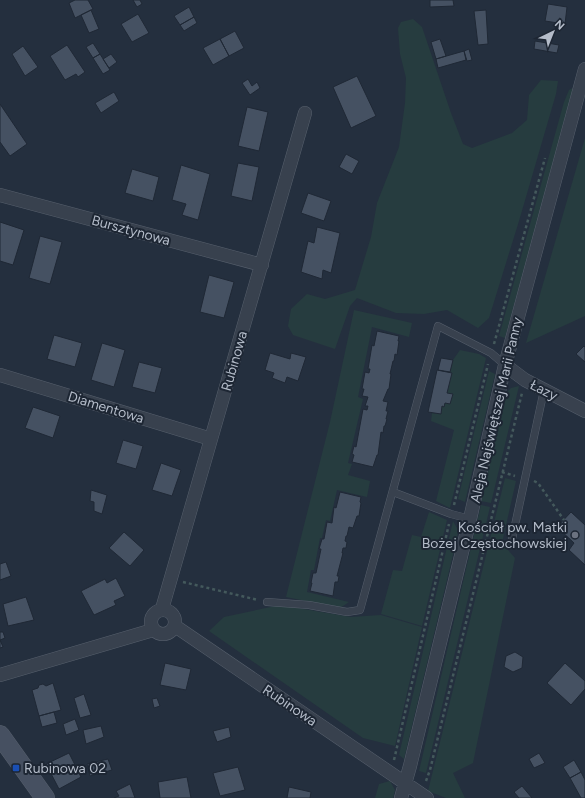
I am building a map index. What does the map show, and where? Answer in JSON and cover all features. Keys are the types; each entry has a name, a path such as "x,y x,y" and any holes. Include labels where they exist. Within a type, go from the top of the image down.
{"street":[{"name":"Aleja Najświętszej Marii Panny","path":"401,798 406,784 470,519 505,365 585,69"},
{"name":"Rubinowa","path":"162,610 305,113"},
{"name":"Bursztynowa","path":"0,195 262,265"},
{"name":"Łazy","path":"505,365 525,380 585,411"},
{"name":"Diamentowa","path":"0,375 211,439"},
{"name":"Rubinowa","path":"153,630 151,627 151,619 155,612 166,610 173,614 175,618 175,626 424,796"},
{"path":"0,675 153,630 160,634 167,634 171,632 175,626"},
{"path":"0,735 45,798"}],"lane":[{"path":"267,602 309,605 347,612 360,610 438,326 491,353 505,365"},
{"path":"511,544 544,390"},
{"path":"393,492 451,514 470,519"}],"path":[{"path":"424,796 525,380"},
{"path":"502,472 538,483 564,520"},
{"path":"179,581 267,602"}],"green space":[{"path":"413,19 422,27 463,144 472,148 512,133 527,120 529,95 541,80 558,81 556,94 489,318 478,328 447,310 424,314 396,313 357,298 350,306 335,349 293,335 288,326 291,309 307,294 325,299 355,290 371,237 377,203 399,147 405,103 406,78 400,54 398,28 401,22"},
{"path":"573,88 505,338 499,336 564,102 569,90"},
{"path":"585,138 585,316 526,343"},
{"path":"354,310 412,323 409,337 372,327 358,397 363,399 348,463 352,464 348,475 370,481 367,497 337,490 330,521 326,520 322,538 320,538 314,570 311,570 307,592 349,602 340,608 286,597 330,422"},
{"path":"460,350 479,354 486,358 450,508 436,501 454,430 431,421 432,413 441,414 442,406 444,406 452,394 447,393 450,372 453,360"},
{"path":"489,371 495,374 465,502 458,499"},
{"path":"519,386 491,503 481,501 507,392 511,388"},
{"path":"505,478 516,481 502,543 515,558 473,763 453,773 465,798 446,798 428,791"},
{"path":"481,505 490,507 426,773 419,771"},
{"path":"429,512 447,520 422,626 381,614 393,570 402,571 412,535 421,537"},
{"path":"453,521 458,530 457,538 404,759 399,755"},
{"path":"280,605 351,617 381,615 422,627 395,746 363,738 209,631 224,617"},
{"path":"390,781 395,790 393,798 375,798 379,784"}],"building":[{"path":"75,0 88,0 93,9 75,18 69,3"},
{"path":"133,0 140,0 142,4 137,7"},
{"path":"430,0 453,0 454,6 430,7"},
{"path":"548,4 567,7 565,24 545,21"},
{"path":"189,7 194,17 180,25 174,16"},
{"path":"91,10 99,29 89,33 81,15"},
{"path":"486,10 488,44 478,45 474,11"},
{"path":"138,14 149,33 132,42 121,24"},
{"path":"194,17 197,23 184,31 180,25"},
{"path":"235,31 244,48 229,56 220,39"},
{"path":"220,39 229,56 213,65 203,48"},
{"path":"440,39 446,56 436,59 431,42"},
{"path":"535,41 559,45 557,53 534,49"},
{"path":"93,43 100,54 93,58 86,47"},
{"path":"67,45 85,72 78,77 76,74 65,80 50,56"},
{"path":"23,46 38,67 25,76 12,54"},
{"path":"469,49 472,60 467,61 464,51"},
{"path":"464,51 466,60 438,68 436,59"},
{"path":"100,54 110,70 103,74 93,58"},
{"path":"111,54 117,62 109,68 103,59"},
{"path":"357,76 376,116 351,128 333,87"},
{"path":"248,79 252,86 257,82 260,88 250,95 242,83"},
{"path":"114,92 119,101 101,113 95,103"},
{"path":"0,104 27,144 10,156 0,142"},
{"path":"247,107 268,112 259,151 238,146"},
{"path":"346,154 359,161 352,174 339,167"},
{"path":"238,163 259,167 252,201 231,196"},
{"path":"181,165 210,174 198,220 182,215 186,204 172,200"},
{"path":"132,169 159,177 153,201 125,193"},
{"path":"308,193 331,201 324,221 301,213"},
{"path":"0,222 24,230 13,265 0,261"},
{"path":"317,227 340,233 331,273 323,270 322,279 301,272 308,241 314,243"},
{"path":"40,236 62,242 50,284 29,278"},
{"path":"209,275 234,282 224,318 200,312"},
{"path":"377,331 399,336 399,341 397,355 395,354 390,374 389,389 383,401 388,402 386,411 388,411 387,419 383,433 381,432 378,455 373,467 352,462 354,455 352,454 354,446 356,447 363,409 367,410 368,406 365,406 368,397 362,396 364,389 362,389 365,372 369,373 370,369 368,369 372,345 374,346"},
{"path":"54,335 82,343 75,367 47,359"},
{"path":"102,343 125,350 114,387 91,380"},
{"path":"584,346 585,347 585,362 576,354"},
{"path":"270,353 290,359 291,353 306,357 298,381 287,377 285,383 272,378 274,373 265,370"},
{"path":"441,358 453,360 450,372 438,370"},
{"path":"139,362 162,368 155,393 132,387"},
{"path":"437,370 452,373 447,393 453,394 450,404 445,403 444,407 442,406 441,414 428,412"},
{"path":"33,407 60,416 53,438 25,428"},
{"path":"123,440 143,446 136,469 116,463"},
{"path":"161,463 181,470 172,496 152,490"},
{"path":"91,490 107,495 102,514 94,511 94,502 90,501"},
{"path":"340,492 361,497 361,503 359,516 357,516 353,528 349,527 346,536 346,548 343,548 337,576 339,576 338,582 335,582 333,596 310,591 313,573 316,573 321,549 319,549 322,539 324,539 327,522 332,523 334,507 336,508"},
{"name":"Kościół pw. Matki Bożej Częstochowskiej","path":"571,512 585,525 585,565 569,550 574,543 557,527"},
{"path":"124,532 144,550 130,566 109,548"},
{"path":"6,562 11,576 0,580 0,564"},
{"path":"116,578 125,596 114,601 116,605 94,615 81,591 105,579 107,583"},
{"path":"26,597 34,620 8,626 3,604"},
{"path":"0,632 3,632 5,638 0,640"},
{"path":"0,640 3,647 0,648"},
{"path":"515,652 523,657 522,668 513,672 504,667 506,656"},
{"path":"165,663 191,669 186,690 160,685"},
{"path":"565,663 585,681 585,689 571,705 547,683"},
{"path":"53,683 61,710 39,716 32,690 38,688 39,685 43,684 46,686"},
{"path":"84,694 91,715 80,718 74,698"},
{"path":"157,698 160,706 154,708 152,699"},
{"path":"54,712 57,723 42,727 39,716"},
{"path":"75,719 79,730 66,735 63,724"},
{"path":"101,726 104,737 86,744 83,730"},
{"path":"229,727 231,737 217,742 213,731"},
{"path":"69,753 81,777 59,789 46,764"},
{"path":"539,753 545,763 534,768 529,759"},
{"path":"108,759 112,770 90,776 87,764"},
{"path":"574,760 581,772 570,778 563,767"},
{"path":"238,767 245,790 220,796 213,773"},
{"path":"581,772 585,780 585,798 581,798 570,778"},
{"path":"187,777 191,798 160,798 158,782"},
{"path":"130,784 135,798 114,798 119,796 116,791"},
{"path":"522,786 532,798 519,798 514,792"},
{"path":"289,787 311,792 310,798 287,798"}],"place":[{"name":"Kościół pw. Matki Bożej Częstochowskiej","path":"575,535"},
{"name":"Rubinowa 02","path":"16,768"}]}
